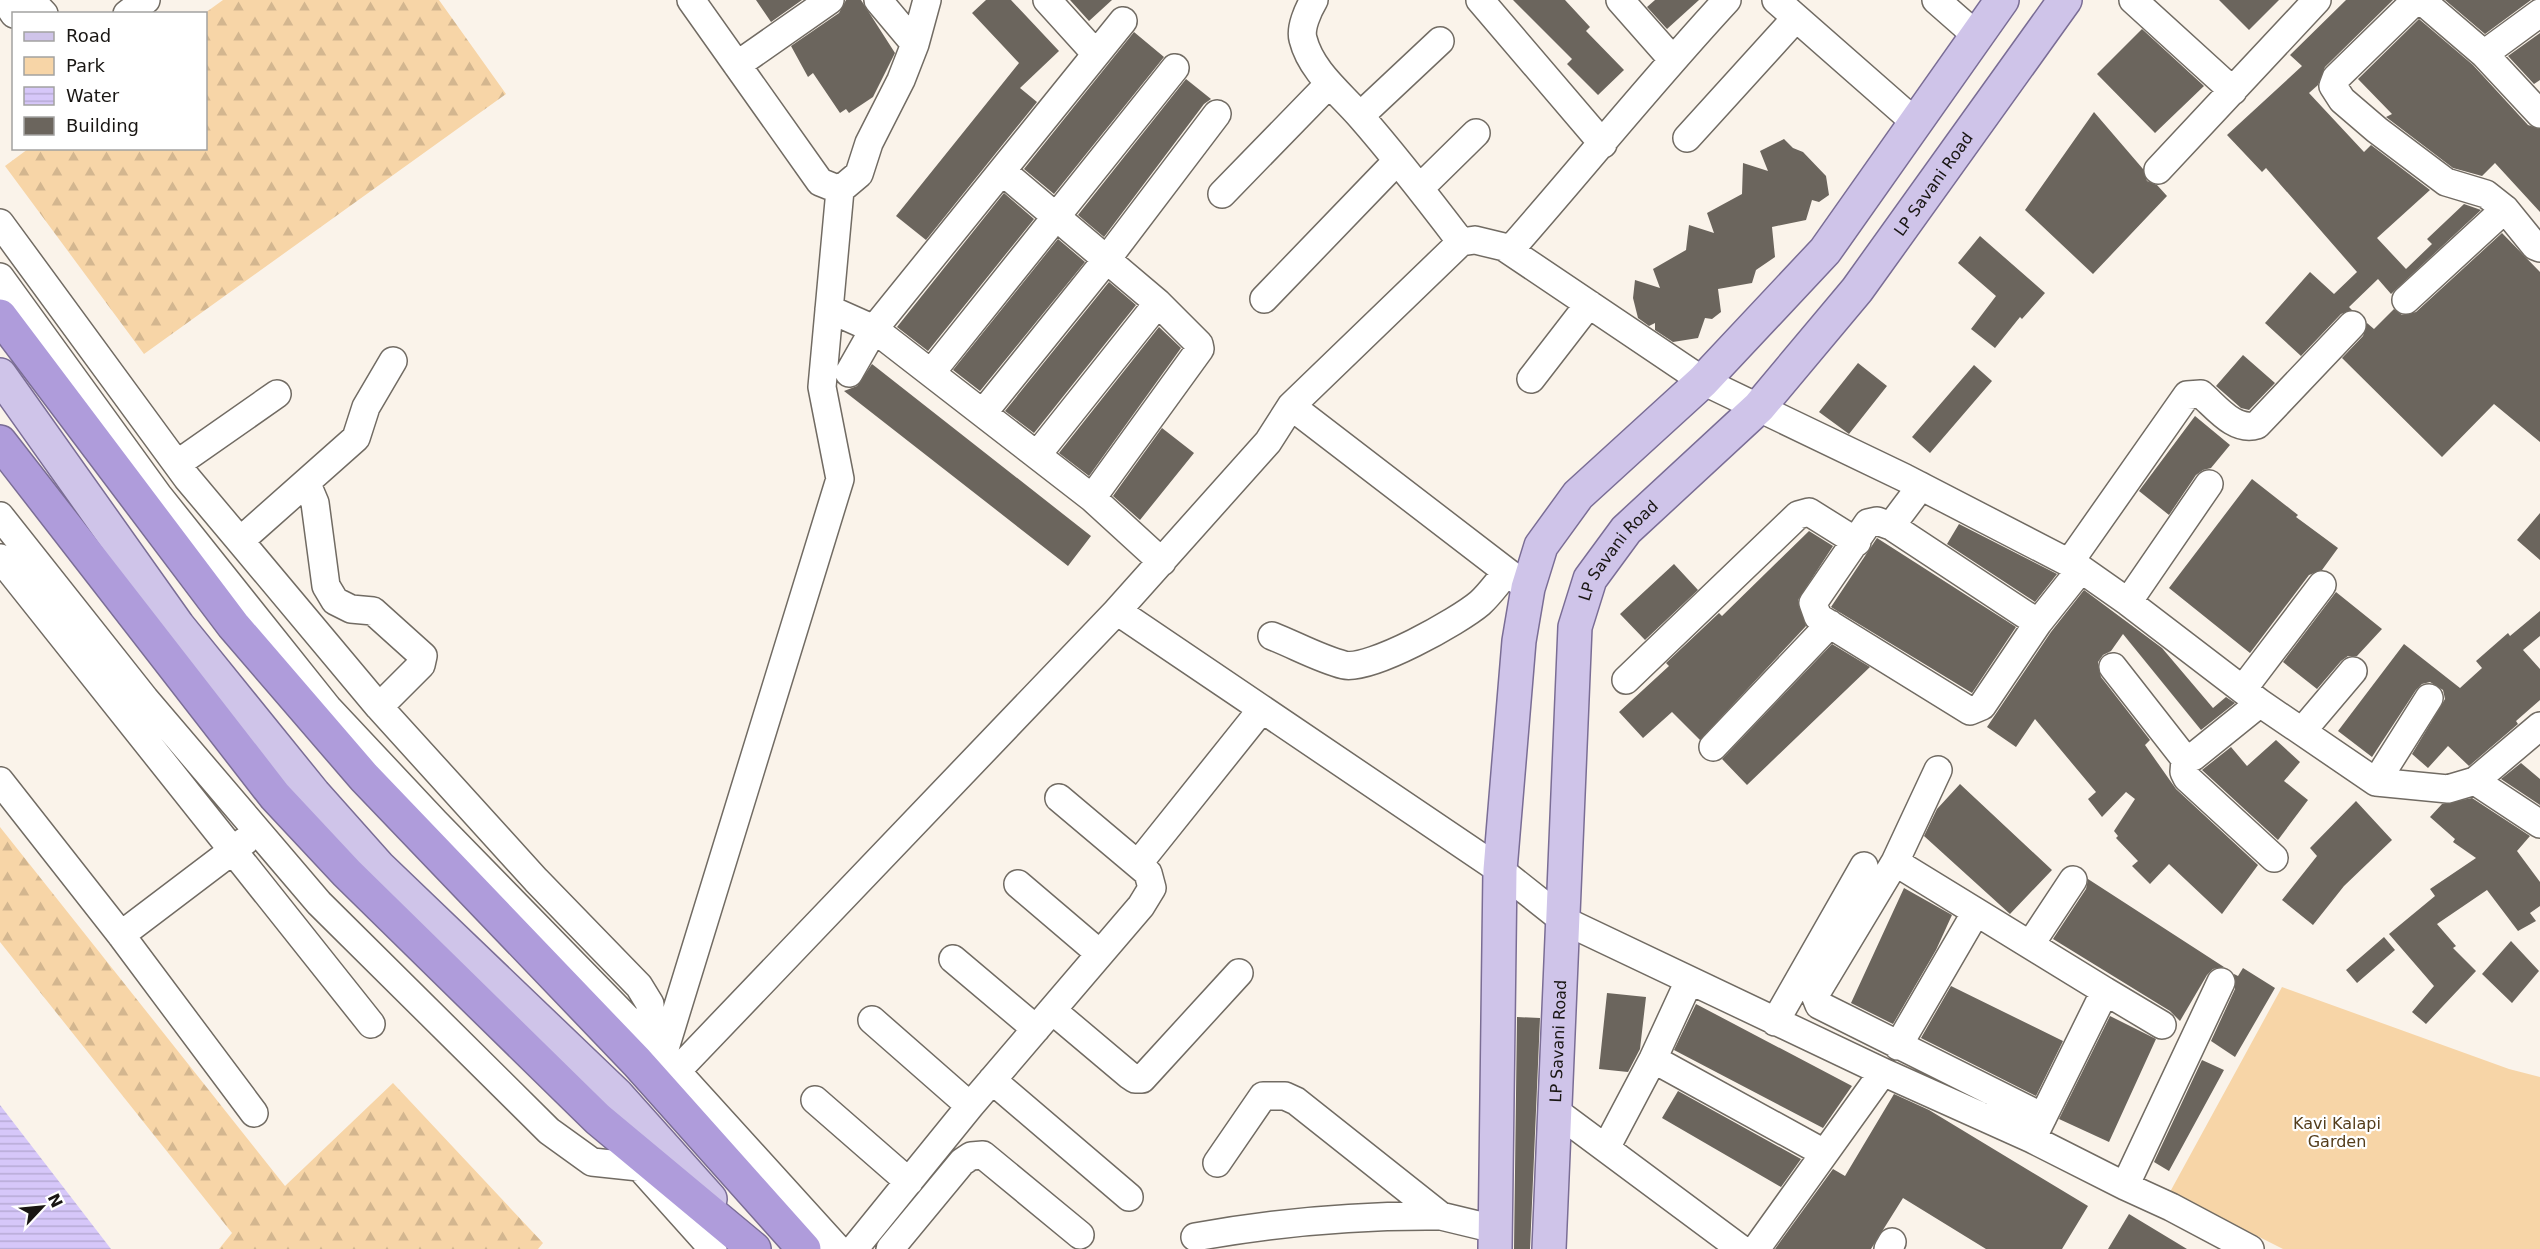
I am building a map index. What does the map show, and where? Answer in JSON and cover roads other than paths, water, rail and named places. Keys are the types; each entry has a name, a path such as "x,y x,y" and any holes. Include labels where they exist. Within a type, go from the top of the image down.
{"highway":[{"path":"0,316 233,625 364,777 637,1062 804,1249"},
{"path":"0,442 275,796 347,873 608,1107 752,1246"}],"main road":[{"path":"1495,1239 1500,870 1519,641 1518,580 1578,495 1703,381 1825,251 2002,0"},
{"name":"LP Savani Road","path":"1549,1249 1575,627 1590,579 1626,530 1759,407 1857,290 2065,0"},
{"path":"0,375 178,626 314,794 379,867 608,1107 769,1210"}],"street":[{"path":"31,0 42,12"},
{"path":"130,12 146,0"},
{"path":"691,0 820,182 840,190"},
{"path":"737,65 830,0"},
{"path":"878,0 915,44"},
{"path":"663,1058 840,479 823,401 840,190 859,174 869,144 901,80 915,44 927,0"},
{"path":"1047,0 1096,54"},
{"path":"1314,0 1308,11 1302,38 1329,84 1360,116 1461,242"},
{"path":"1480,0 1603,144"},
{"path":"1620,0 1672,59"},
{"path":"1510,250 1603,144 1672,59 1727,0"},
{"path":"1776,0 1916,123"},
{"path":"1936,0 1977,36"},
{"path":"2133,0 2233,90"},
{"path":"2158,170 2317,0"},
{"path":"2416,0 2336,78 2333,86 2342,100 2377,130 2446,182 2486,194 2505,209 2535,246 2540,248"},
{"path":"2421,0 2484,54 2540,114"},
{"path":"2484,54 2540,13"},
{"path":"1688,138 1797,18"},
{"path":"849,373 874,328 1123,21"},
{"path":"1360,116 1440,40"},
{"path":"931,373 1175,68"},
{"path":"1222,194 1329,84"},
{"path":"983,414 1107,259 1217,114"},
{"path":"1420,188 1476,133"},
{"path":"1264,299 1396,162"},
{"path":"1002,171 1158,303 1196,339 1200,350 1092,498"},
{"path":"2406,300 2505,209"},
{"path":"0,222 177,464 240,541 379,707 536,880 646,995 663,1058"},
{"path":"663,1058 1117,611 1268,442 1291,406 1461,242 1475,240 1510,250 1703,381 1921,486 2075,566 2128,602 2251,696 2376,782 2448,789 2475,781 2540,726"},
{"path":"0,277 158,495 328,708 513,904 663,1058 838,1249"},
{"path":"1037,455 1158,303"},
{"path":"1531,379 1589,304"},
{"path":"829,309 874,328 1092,498 1162,562"},
{"path":"2038,623 1890,526 1871,521 1813,603 1818,617 1970,711 1982,706 2038,623 2187,395 2201,394 2238,426 2249,428 2257,426 2352,324"},
{"path":"240,541 307,484 356,438 366,407 393,361"},
{"path":"90,402 117,382"},
{"path":"177,464 277,394"},
{"path":"1272,636 1345,665 1367,664 1463,615 1518,580 1291,406"},
{"path":"307,484 315,503 326,586 330,594 335,601 351,609 373,611 423,656 421,665 379,707"},
{"path":"2128,602 2209,484"},
{"path":"1890,526 1921,486"},
{"path":"1626,680 1798,515 1809,512 1857,542"},
{"path":"0,516 145,699 319,903 549,1131 592,1162 639,1167"},
{"path":"0,558 371,1024"},
{"path":"2185,759 2193,757 2251,696 2322,585"},
{"path":"1117,611 1500,870 1563,920 1883,1072 2037,1128"},
{"path":"1713,747 1830,624"},
{"path":"2113,668 2185,759 2184,772 2187,778 2274,858"},
{"path":"2302,730 2353,671"},
{"path":"2376,782 2429,698"},
{"path":"1138,864 1262,709"},
{"path":"1938,770 1895,862 1815,995 1819,1005 1898,1046 2037,1128 2125,1186 2171,1207 2250,1249"},
{"path":"0,781 121,934 254,1113"},
{"path":"2475,781 2540,824"},
{"path":"854,1249 970,1106 1141,906 1152,888 1152,879 1138,864 1059,798"},
{"path":"121,934 257,831"},
{"path":"1895,862 2162,1025"},
{"path":"1775,1022 1864,866"},
{"path":"513,904 536,880"},
{"path":"2030,945 2073,880"},
{"path":"1018,884 1100,953"},
{"path":"1898,1046 1976,912"},
{"path":"953,959 1135,1079 1142,1079 1239,973"},
{"path":"1606,1148 1653,1059 1689,981"},
{"path":"2125,1186 2221,982"},
{"path":"2037,1128 2105,991"},
{"path":"872,1020 970,1106"},
{"path":"1653,1059 1824,1154"},
{"path":"1756,1249 1883,1072"},
{"path":"992,1080 1129,1197"},
{"path":"1217,1163 1263,1096 1285,1096 1296,1101 1441,1216 1495,1239"},
{"path":"815,1100 909,1182"},
{"path":"608,1107 639,1167 706,1247"},
{"path":"1554,1110 1741,1249"},
{"path":"890,1249 962,1162 971,1156 983,1155 1080,1235"},
{"path":"1195,1237 1274,1223 1381,1215 1441,1216"}],"water":[{"path":"0,1105 111,1249 0,1249"}],"park label":[{"name":"Kavi Kalapi Garden","path":"2337,1132"}]}
